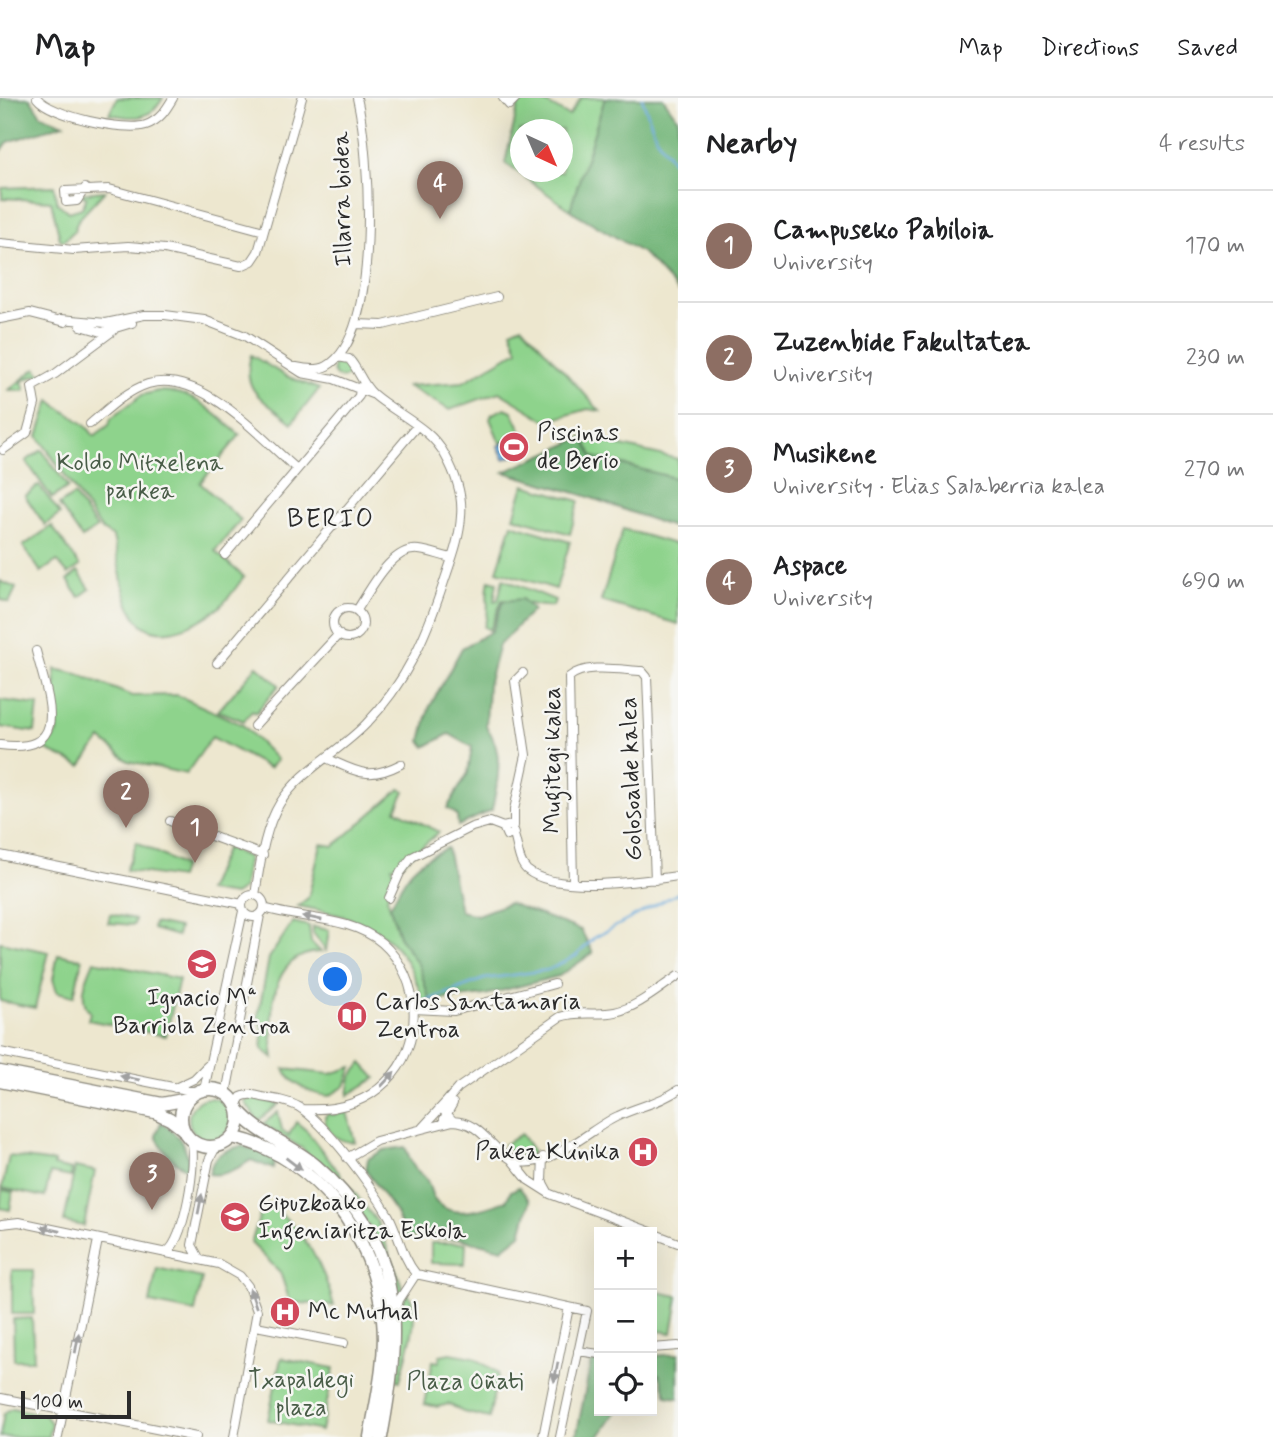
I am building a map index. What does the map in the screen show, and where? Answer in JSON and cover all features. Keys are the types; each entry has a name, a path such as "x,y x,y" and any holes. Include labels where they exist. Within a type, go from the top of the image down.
{"main road":[{"path":"0,1072 162,1104 196,1093 226,1094 253,1124 298,1151 348,1200 380,1258 394,1317 395,1348 381,1437"},
{"path":"0,1081 160,1114 183,1129 191,1140 205,1147 216,1147 232,1137 239,1123 237,1107"},
{"path":"183,1129 181,1116 196,1093"},
{"path":"232,1137 268,1148 309,1176 340,1207 364,1248 376,1278 384,1328 381,1381 370,1437"}],"street":[{"path":"37,98 55,113 132,127 155,121 173,98"},
{"path":"0,243 64,250 128,246 165,249 241,266 257,257 302,98"},
{"name":"Illarra bidea","path":"338,357 357,324 368,231 363,133 357,98"},
{"path":"503,98 509,105 516,98"},
{"path":"85,188 109,189 264,231"},
{"path":"357,324 383,326 497,297"},
{"path":"0,319 30,313 103,323 157,315 185,316 218,324 245,336 312,376 342,382 374,395"},
{"path":"3,450 27,433 35,404 32,387 55,374 114,330 157,315"},
{"path":"61,319 94,330 114,330"},
{"path":"86,349 94,330 103,323"},
{"name":"Illarra bidea","path":"350,340 354,365"},
{"path":"256,895 270,826 281,802 299,780 363,727 389,699 413,662 426,634 452,558 461,515 458,485 444,452 417,426 374,395 346,357 338,357 330,365 313,369 292,366"},
{"path":"330,365 330,373 342,382 352,403"},
{"path":"342,382 352,377 354,365"},
{"path":"225,555 352,403 360,390 360,378"},
{"path":"90,424 125,396 146,385 182,382 212,398 297,469"},
{"path":"217,663 417,426"},
{"path":"357,610 391,562 403,552 417,549 452,558"},
{"path":"339,634 334,622 336,614 344,608 357,610"},
{"path":"339,634 352,637 359,633 363,624 357,610"},
{"path":"254,726 339,634"},
{"path":"0,745 27,746 41,740 49,729 49,702 36,651"},
{"name":"Golosoalde kalea","path":"608,669 642,671 647,677 655,880"},
{"name":"Mugitegi kalea","path":"573,883 569,677 575,672 608,669"},
{"path":"523,673 515,681 526,755 514,810 514,830 520,860 527,870 573,883 610,885 678,876"},
{"path":"326,758 368,775 379,775 401,764"},
{"path":"170,821 263,855"},
{"path":"389,898 400,873 412,857 472,827 490,822 503,827 509,824 514,830"},
{"path":"0,855 242,907 250,917 262,911 350,926 370,935 398,962 411,990 414,1009 410,1043 394,1074 364,1097 328,1109 302,1109"},
{"path":"0,1052 196,1093 211,1061 242,907 248,896 256,895 261,898 262,911 226,1094"},
{"path":"421,1128 449,1103 458,1088 560,1017 577,1011 612,1013 631,1007 678,976"},
{"path":"414,1009 454,1011 554,984"},
{"path":"175,1088 194,1079 211,1061"},
{"path":"511,1159 520,1161 569,1149 604,1123 655,1103 678,1090"},
{"path":"237,1107 241,1097 250,1094 285,1101 302,1109 346,1157 388,1215 409,1266 416,1274 587,1311 560,1437"},
{"path":"446,1121 449,1103"},
{"path":"449,1103 466,1122 511,1159 528,1180 550,1194 638,1227"},
{"path":"324,1132 322,1117 328,1109"},
{"path":"346,1157 376,1141 446,1121 466,1122"},
{"path":"166,1252 177,1242 194,1166 191,1140"},
{"path":"1,1225 19,1222 173,1258 184,1255 192,1245 209,1160 216,1147"},
{"path":"543,1157 542,1181 550,1194"},
{"path":"657,1234 678,1243"},
{"path":"58,1437 98,1240"},
{"path":"192,1245 195,1253 202,1259"},
{"path":"145,1250 184,1255 229,1268 248,1286 256,1304 256,1326 234,1437"},
{"path":"394,1317 399,1300 416,1274"},
{"path":"543,1437 569,1307"},
{"path":"256,1326 344,1343"},
{"path":"657,1348 678,1346"},
{"path":"578,1351 594,1353"},
{"path":"0,1397 196,1437"}],"green space":[{"path":"0,98 30,98 41,115 64,124 8,142 0,153"},
{"path":"117,98 163,98 147,114 126,117 109,114"},
{"path":"520,98 537,98 569,116 581,98 605,98 570,210 531,182 573,182 573,119 515,119"},
{"path":"605,98 663,98 678,119 678,291 644,254 570,210"},
{"path":"510,141 510,167 505,163"},
{"path":"54,186 57,203 69,212 82,208 87,197 82,196 84,193 105,191 78,220 74,231 64,241 60,239 51,201 2,198 2,188"},
{"path":"522,325 600,411 588,409 547,421 499,392 450,410 407,386 463,382 518,350 511,330"},
{"path":"251,355 286,376 319,389 292,423 257,395 252,387 248,368"},
{"path":"342,360 348,363 351,369 348,375 342,378 336,375 333,369 336,363"},
{"path":"36,368 43,377 36,375 22,381 25,391 9,390"},
{"name":"Koldo Mitxelena parkea","path":"158,391 183,395 203,404 240,435 200,483 241,520 215,551 244,577 216,610 195,623 171,631 149,629 139,622 128,603 113,537 102,530 38,436 50,400 85,425 94,436 109,425 111,418 142,395"},
{"path":"505,408 512,411 523,434 500,443 490,419 492,414"},
{"path":"583,437 678,459 678,479 593,457"},
{"path":"583,437 593,457 678,479 678,529 586,496 504,472"},
{"path":"42,450 68,487 52,498 26,461"},
{"path":"39,485 60,514 45,525 25,496"},
{"path":"524,485 579,501 570,534 514,517"},
{"path":"74,495 97,528 82,538 59,505"},
{"path":"512,524 570,542 556,589 497,571"},
{"path":"52,526 80,566 68,574 57,561 41,572 23,546"},
{"path":"623,529 678,545 678,624 601,601"},
{"path":"78,571 90,589 79,597 68,580"},
{"path":"503,579 555,600 553,606 502,600 490,630 484,627 489,580 497,582 494,601 498,600"},
{"path":"0,581 16,588 9,603 0,599"},
{"path":"522,599 533,610 499,645 488,685 486,726 498,756 492,810 458,826 457,815 447,808 468,773 472,747 449,734 425,747 421,741 429,708 462,648 492,631 503,601"},
{"path":"257,666 279,685 256,713 252,711 244,721 218,711"},
{"path":"55,669 78,674 132,696 177,695 243,725 277,760 269,768 212,737 186,774 128,761 101,739 81,766 44,749 58,733"},
{"path":"0,700 38,705 35,732 0,727"},
{"path":"400,789 405,791 396,810 439,832 401,865 392,866 396,876 387,897 399,936 419,966 430,1001 423,1002 405,958 393,943 362,923 298,906 308,898 321,844 334,846"},
{"path":"137,842 183,866 179,878 126,870"},
{"path":"226,848 248,857 243,889 234,895 207,891"},
{"path":"447,848 460,911 477,915 509,903 581,930 593,953 559,976 485,995 430,1001 419,966 399,936 390,907 412,870 426,858"},
{"path":"110,914 135,919 134,925 108,923"},
{"path":"293,922 309,926 311,942 321,952 303,955 290,964 281,976 272,1008 274,1058 262,1049 263,1030 258,1016 269,958"},
{"path":"154,923 179,928 177,936 153,929"},
{"path":"313,927 329,930 326,951 313,933"},
{"path":"0,942 49,952 35,1008 0,1001"},
{"path":"58,954 82,959 74,996 57,992 53,979"},
{"path":"94,961 179,979 166,1036 88,1020 90,1012 84,994 86,980"},
{"path":"362,1063 376,1078 348,1095 351,1077"},
{"path":"352,1067 345,1086 329,1096 303,1088 284,1069 330,1074"},
{"path":"250,1097 279,1104 258,1121 245,1102"},
{"path":"210,1098 225,1104 231,1119 225,1134 210,1140 195,1134 189,1119 195,1104"},
{"path":"278,1112 282,1130 289,1135 296,1122 306,1130 377,1222 403,1288 397,1301 371,1228 303,1149 263,1124"},
{"path":"329,1112 332,1115 347,1112 355,1142 344,1141 330,1132 325,1122"},
{"path":"161,1122 182,1142 189,1170 173,1160 159,1142 156,1136"},
{"path":"521,1134 533,1152 532,1155 514,1154 504,1145"},
{"path":"242,1146 276,1157 273,1169 251,1160 226,1173 209,1174 216,1157"},
{"path":"405,1147 414,1167 428,1182 435,1200 444,1208 462,1212 490,1207 506,1201 511,1191 519,1187 530,1201 521,1234 502,1249 462,1239 406,1237 396,1213 366,1170 368,1159 384,1150"},
{"path":"9,1156 54,1162 54,1166 72,1170 71,1177 50,1173 45,1197 2,1188"},
{"path":"75,1167 95,1171 84,1226 64,1222"},
{"path":"2,1190 13,1192 10,1210 0,1208"},
{"path":"264,1202 290,1222 310,1247 324,1275 334,1306 290,1302 280,1272 251,1243"},
{"path":"431,1243 466,1243 465,1264 431,1263"},
{"path":"157,1268 202,1278 195,1312 150,1303"},
{"path":"12,1270 33,1270 34,1314 12,1314"},
{"path":"658,1292 678,1296 672,1333 657,1331"},
{"path":"407,1293 412,1301 414,1323 400,1381 396,1380 398,1315"},
{"path":"32,1318 34,1360 14,1360 13,1319"},
{"name":"Plaza Oñati","path":"450,1353 473,1357 498,1373 489,1418 463,1412 449,1404 437,1407 424,1404 433,1361 439,1362 440,1355"},
{"path":"678,1354 678,1398 667,1396 657,1374 657,1356"},
{"name":"Txapaldegi plaza","path":"281,1358 334,1368 321,1431 268,1420"},
{"path":"591,1362 594,1362 594,1416 614,1416 599,1437 576,1437"},
{"path":"12,1408 45,1415 51,1423 48,1437 0,1437 4,1413"}],"water":[{"name":"Piscinas de Berio","path":"523,435 531,450 504,459 498,446"}],"waterway":[{"path":"642,98 656,137 678,169"},
{"path":"426,1001 484,979 548,970 576,956 594,938 678,893"}],"place":[{"name":"Aspace","path":"440,219"},
{"name":"Piscinas de Berio","path":"514,447"},
{"name":"Zuzenbide Fakultatea","path":"126,828"},
{"name":"Campuseko Pabiloia","path":"195,863"},
{"name":"Ignacio Mª Barriola Zentroa","path":"202,964"},
{"name":"Carlos Santamaria Zentroa","path":"352,1016"},
{"name":"Pakea Klinika","path":"643,1152"},
{"name":"Musikene","path":"152,1210"},
{"name":"Gipuzkoako Ingeniaritza Eskola","path":"235,1217"},
{"name":"Mc Mutual","path":"285,1312"}],"district":[{"name":"BERIO","path":"331,520"}]}
